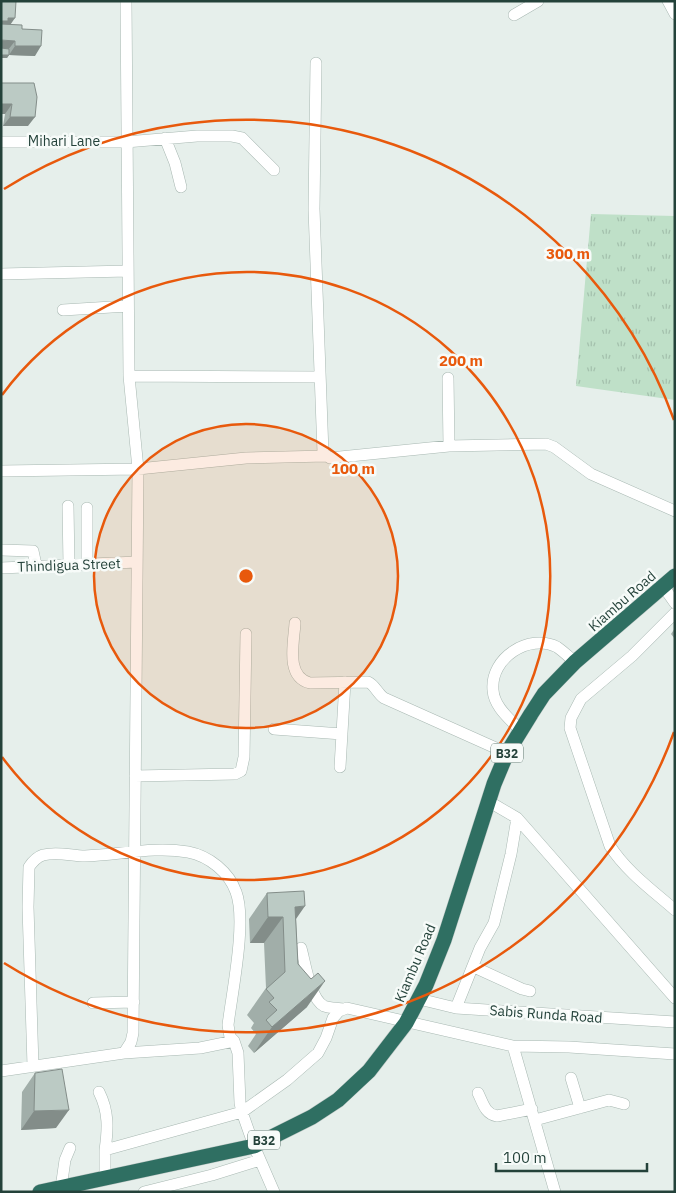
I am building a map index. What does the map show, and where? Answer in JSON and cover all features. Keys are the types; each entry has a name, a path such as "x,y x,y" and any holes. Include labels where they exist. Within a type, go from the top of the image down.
{"highway":[{"name":"Kiambu Road","path":"40,1192 254,1146 312,1117 338,1100 369,1071 406,1023 426,985 444,940 488,801 507,753 544,694 575,662 675,576"}],"street":[{"path":"124,1053 131,1042 133,1033 134,1002 138,562 138,469 129,376 126,1"},
{"path":"514,15 538,1"},
{"path":"668,1 675,14"},
{"path":"316,63 314,208 323,453 326,456"},
{"name":"Mihari Lane","path":"1,142 126,142 165,138 232,136 242,138 274,170"},
{"path":"165,138 170,148 181,187"},
{"path":"1,274 128,271"},
{"path":"63,310 128,306"},
{"path":"129,376 320,377"},
{"path":"448,378 449,446"},
{"path":"1,471 138,469 246,458 326,456 330,458 449,446 546,444 554,447 591,474 675,511"},
{"path":"68,506 69,564"},
{"path":"86,508 87,564"},
{"path":"1,550 33,551 36,565"},
{"name":"Thindigua Street","path":"1,568 138,562"},
{"path":"663,586 675,603"},
{"path":"675,613 632,656 581,699 570,718 570,728 610,846 617,858 675,910"},
{"path":"295,623 294,667 299,678 310,683 368,682 384,698 507,753"},
{"path":"135,776 234,774 241,771 244,757 246,634"},
{"path":"521,731 497,704 492,690 499,665 510,652 527,645 541,644 557,648 575,662"},
{"path":"340,767 344,682"},
{"path":"274,729 342,734"},
{"path":"488,801 517,818 675,998"},
{"path":"456,1008 480,948 494,922 511,854 517,818"},
{"path":"32,1066 28,907 29,867 38,857 51,853 82,856 134,853 148,850 188,852 210,860 222,870 236,892 241,913 228,1025 230,1037 238,1053 242,1112 274,1192"},
{"path":"300,948 313,994 318,1002 325,1006 347,1008 513,1046 569,1047 675,1054"},
{"path":"474,967 530,991"},
{"name":"Sabis Runda Road","path":"419,999 456,1008 675,1022"},
{"path":"93,1003 134,1002"},
{"path":"105,1150 242,1112 287,1080 318,1053 333,1018 343,1009"},
{"path":"1,1071 124,1053 200,1048 234,1042"},
{"path":"513,1046 555,1192"},
{"path":"571,1078 580,1108"},
{"path":"99,1092 105,1105 108,1126 105,1150 105,1178"},
{"path":"478,1093 486,1110 497,1116 534,1115 580,1108 609,1100 624,1104"},
{"path":"61,1188 65,1160 70,1148"},
{"path":"144,1192 212,1175 260,1160"}],"green space":[{"path":"591,214 675,216 675,400 576,386"}],"building":[{"path":"1,1 16,1 15,18 1,21"},
{"path":"1,24 22,25 22,29 42,30 41,46 15,46 15,41 1,40"},
{"path":"1,48 9,49 9,55 1,55"},
{"path":"1,83 34,83 37,97 35,117 10,117 12,104 1,104"},
{"path":"304,891 305,906 295,907 298,964 311,979 318,973 325,981 272,1027 266,1020 277,1010 269,1002 274,998 266,989 285,972 283,917 268,917 267,893"},
{"path":"62,1069 69,1110 34,1111 35,1073"}]}
